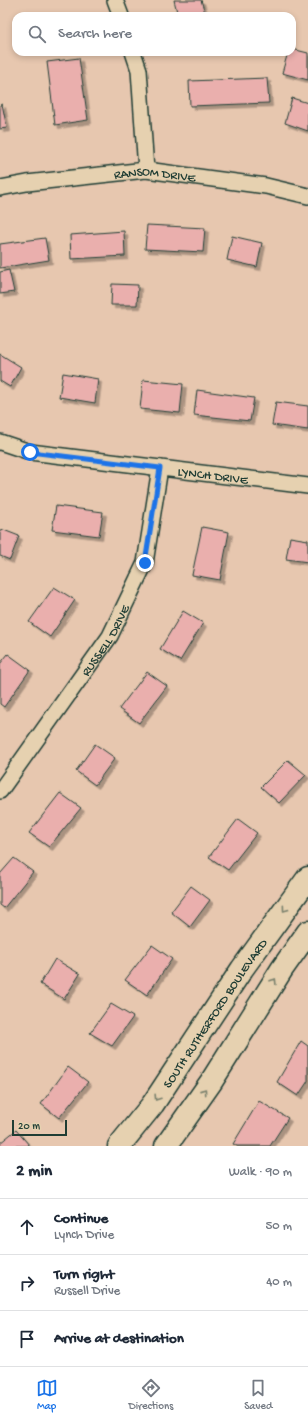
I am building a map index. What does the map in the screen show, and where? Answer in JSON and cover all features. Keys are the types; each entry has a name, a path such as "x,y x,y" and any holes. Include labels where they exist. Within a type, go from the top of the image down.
{"highway":[{"name":"SOUTH RUTHERFORD BOULEVARD","path":"120,1146 153,1104 242,968 308,878"},
{"path":"166,1146 211,1082 282,968 308,932"}],"street":[{"path":"115,0 120,12"},
{"path":"134,56 139,70 146,170"},
{"name":"RANSOM DRIVE","path":"0,188 146,170 266,186 308,196"},
{"name":"LYNCH DRIVE","path":"0,442 30,452 308,486"},
{"name":"RUSSELL DRIVE","path":"1,788 110,636 145,563 160,468"}],"building":[{"path":"174,0 201,0 205,12 177,12"},
{"path":"296,50 308,53 308,80 282,73 287,56 296,56"},
{"path":"79,58 88,120 55,125 47,62"},
{"path":"267,78 269,103 190,106 189,81"},
{"path":"292,98 308,103 308,131 285,123"},
{"path":"2,104 7,128 0,129 0,105"},
{"path":"147,225 205,228 203,252 145,249"},
{"path":"124,231 125,256 71,259 70,235"},
{"path":"232,236 262,243 257,267 227,260"},
{"path":"45,238 49,260 0,268 0,244"},
{"path":"9,270 14,292 0,294 0,272"},
{"path":"112,284 138,285 137,305 111,305"},
{"path":"0,354 21,367 10,387 0,381"},
{"path":"63,373 98,379 95,403 59,397"},
{"path":"143,380 183,384 180,413 140,409"},
{"path":"197,390 254,398 250,421 194,415"},
{"path":"276,402 308,406 308,430 272,425"},
{"path":"56,506 103,512 99,536 52,530"},
{"path":"202,527 229,532 220,580 192,575"},
{"path":"1,529 19,536 10,560 0,556"},
{"path":"290,537 308,540 308,562 286,559"},
{"path":"54,587 75,600 50,637 29,622"},
{"path":"183,611 203,623 180,661 160,649"},
{"path":"8,654 30,670 4,707 0,704 0,664"},
{"path":"147,672 167,686 139,723 119,709"},
{"path":"95,744 115,758 95,785 76,771"},
{"path":"288,760 306,775 279,803 261,787"},
{"path":"60,793 81,808 49,847 29,833"},
{"path":"238,819 257,833 228,870 209,857"},
{"path":"14,858 33,872 4,908 0,905 0,874"},
{"path":"191,886 210,900 190,927 171,912"},
{"path":"152,945 172,959 147,995 125,980"},
{"path":"55,959 80,974 64,999 40,984"},
{"path":"111,1004 133,1017 112,1046 90,1033"},
{"path":"301,1041 308,1046 308,1081 298,1096 277,1082"},
{"path":"68,1067 88,1082 59,1118 41,1104"},
{"path":"259,1101 288,1118 270,1146 237,1146 233,1144"},
{"path":"16,1130 30,1146 0,1146 0,1143"}],"route":[{"path":"30,452 160,468 145,563"}]}
